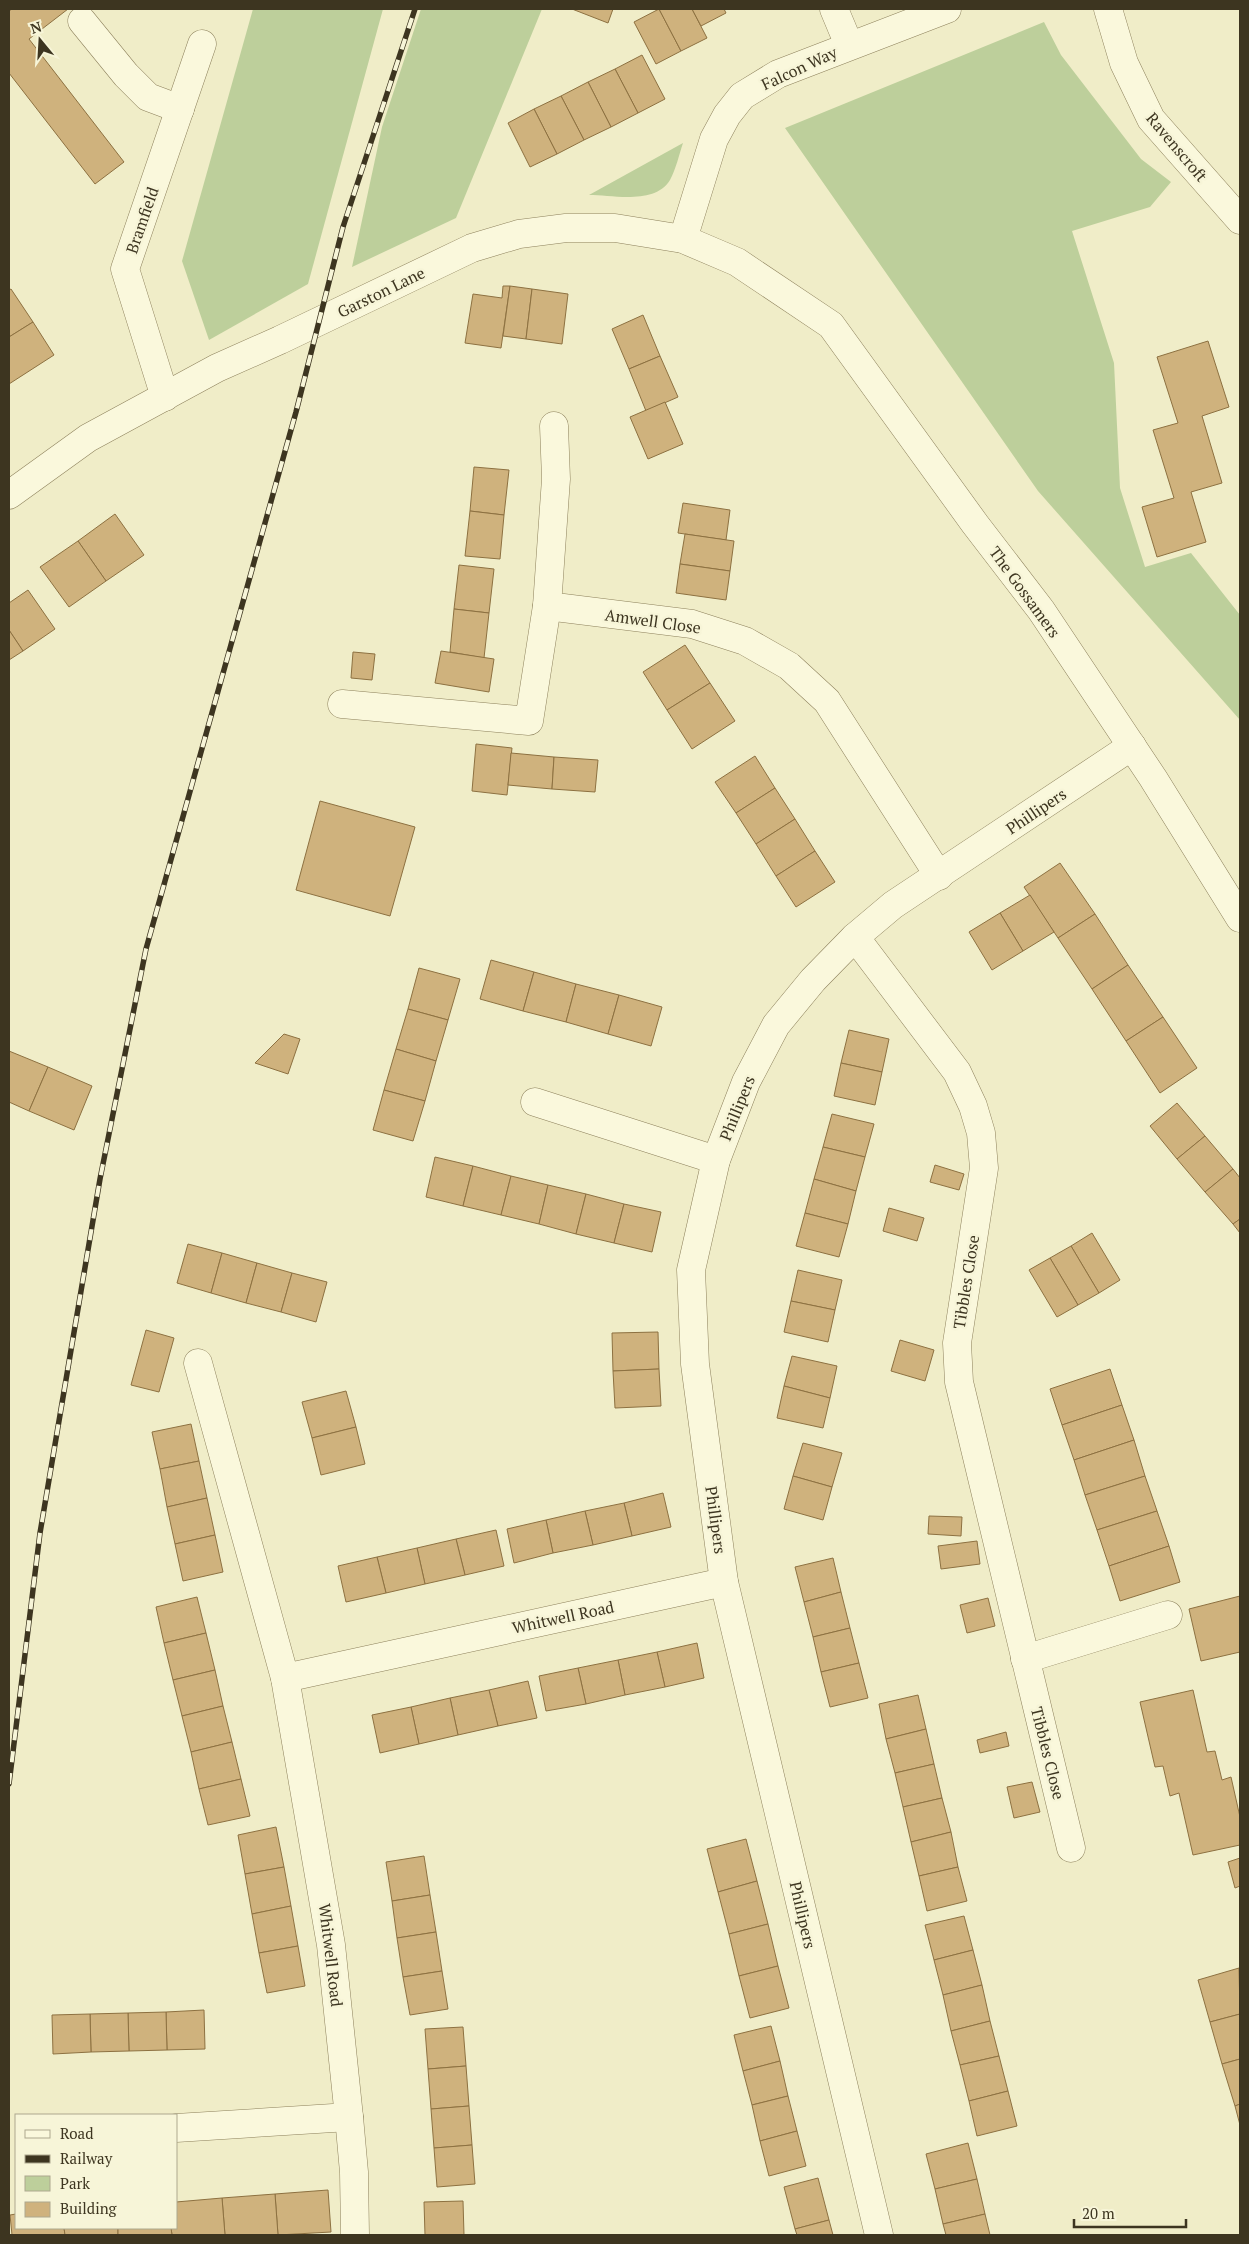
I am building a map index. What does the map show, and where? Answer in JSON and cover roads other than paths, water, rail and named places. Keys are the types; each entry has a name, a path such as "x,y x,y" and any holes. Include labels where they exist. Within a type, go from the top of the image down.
{"street":[{"path":"834,9 850,45"},
{"name":"Falcon Way","path":"683,238 714,139 727,116 742,96 778,74 947,9"},
{"name":"Ravenscroft","path":"1108,9 1124,63 1151,119 1240,220"},
{"path":"82,21 126,75 148,97 180,108"},
{"name":"Bramfield","path":"165,397 125,269 202,44"},
{"name":"Garston Lane","path":"9,495 88,438 217,368 472,248 519,234 566,228 615,228 683,238 737,262 781,290"},
{"name":"The Gossamers","path":"781,290 831,326 1040,610 1132,746 1240,918"},
{"path":"342,704 529,721 547,606 556,479 554,426"},
{"name":"Amwell Close","path":"547,606 692,624 745,641 789,666 827,700 939,876"},
{"name":"Phillipers","path":"879,2235 724,1582 695,1364 691,1270 716,1160 746,1082 776,1026 813,980 855,937 893,905 1132,746"},
{"name":"Tibbles Close","path":"855,937 957,1072 973,1106 981,1133 984,1168 956,1343 960,1382 1071,1848"},
{"path":"535,1102 716,1160"},
{"name":"Whitwell Road","path":"198,1363 285,1678 331,1945 354,2172 355,2235"},
{"name":"Whitwell Road","path":"285,1678 724,1582"},
{"path":"1025,1659 1168,1615"},
{"path":"178,2128 349,2117"}],"railway":[{"path":"9,1784 40,1533 100,1179 146,949 296,412 343,227 415,9"}]}
